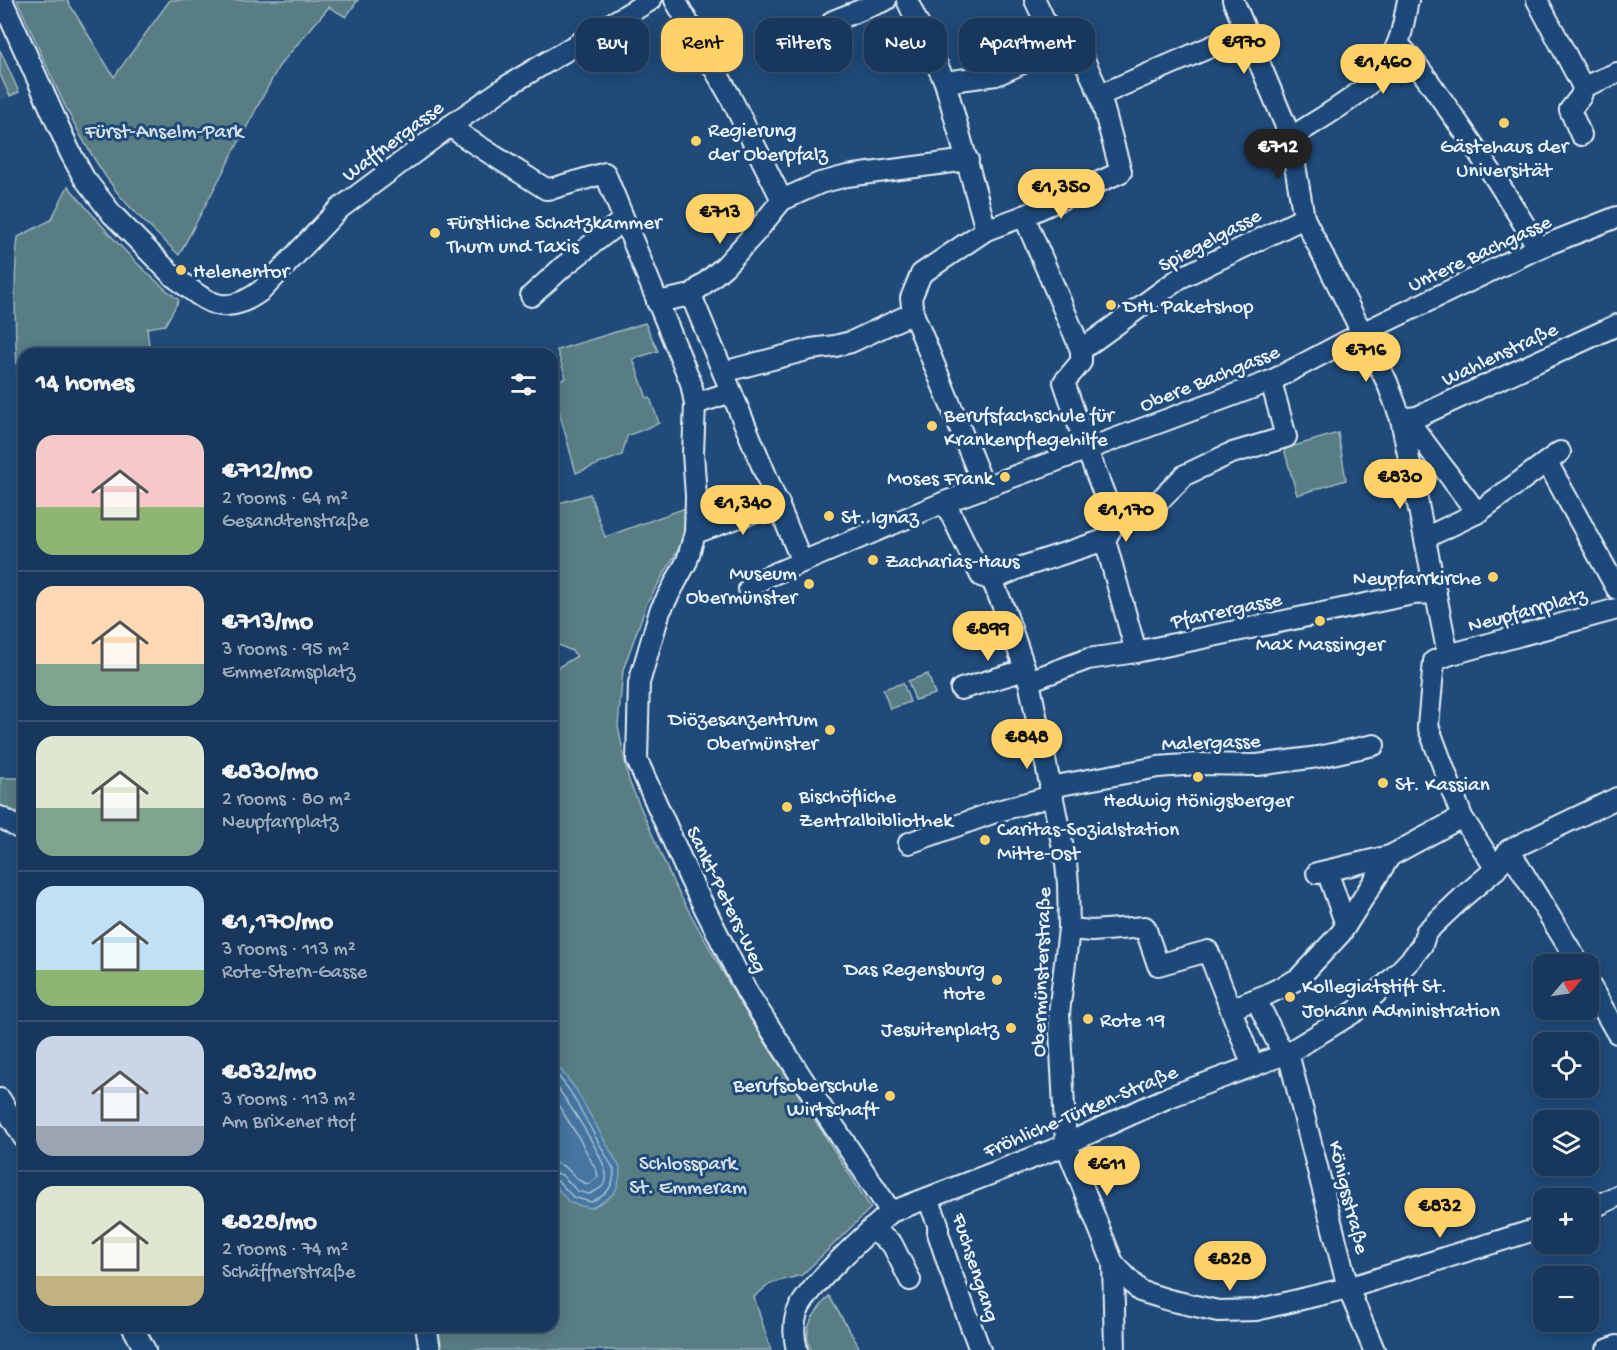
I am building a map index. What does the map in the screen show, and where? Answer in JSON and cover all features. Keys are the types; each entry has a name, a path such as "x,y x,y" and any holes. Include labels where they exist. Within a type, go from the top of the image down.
{"street":[{"name":"Waffnergasse","path":"2,0 70,152 84,178 112,214 176,278 205,301 221,306 237,304 262,290 339,209 450,126 507,86 651,0"},
{"path":"675,0 730,96 782,200"},
{"path":"840,18 886,0"},
{"path":"907,0 945,82 986,230"},
{"path":"1035,0 1048,18"},
{"name":"Neupfarrplatz","path":"1233,0 1290,136 1304,218 1404,419 1477,513"},
{"path":"1290,136 1347,101 1379,74 1398,44 1408,0"},
{"path":"1537,0 1582,87 1581,96 1570,110 1581,135"},
{"path":"1100,95 1247,31"},
{"path":"1398,44 1415,60 1479,153 1538,248"},
{"path":"945,82 996,75 1003,72"},
{"path":"984,488 913,313 910,298 921,274 986,230 1024,216 1121,172 1100,95 1085,72"},
{"path":"1582,87 1617,73"},
{"name":"Sankt-Peters-Weg","path":"450,126 546,189 605,173 622,220 691,383 695,404 693,453 696,496 695,533 687,561 660,611 639,682 637,760 690,879 747,992 891,1212"},
{"path":"657,302 691,295 725,266 782,200 820,183 847,176 968,160"},
{"path":"1024,216 1081,350 1081,362 1064,382 1115,522"},
{"name":"Untere Bachgasse","path":"1362,333 1538,248 1617,217"},
{"name":"Spiegelgasse","path":"1081,350 1180,278 1304,218"},
{"path":"531,296 564,266 622,220"},
{"path":"691,295 802,562"},
{"path":"723,372 812,349 851,342 913,313"},
{"name":"Wahlenstraße","path":"1404,419 1417,417 1617,325"},
{"name":"Obere Bachgasse","path":"749,589 764,578 945,502 1271,381 1362,333"},
{"path":"992,580 1019,568 1105,540 1115,522 1157,503 1185,475 1229,454 1286,437 1271,381"},
{"path":"695,404 731,392"},
{"name":"Neupfarrplatz","path":"1404,419 1448,655"},
{"name":"Neupfarrplatz","path":"1425,538 1477,513 1553,457 1617,589"},
{"name":"Obermünsterstraße","path":"945,502 981,576 992,580 1027,675 1066,863 1069,929 1059,1013 1066,1145 1113,1263"},
{"path":"695,533 779,503"},
{"path":"1105,540 1136,652"},
{"name":"Pfarrergasse","path":"961,689 1088,659 1136,652 1413,594 1436,593"},
{"name":"Neupfarrplatz","path":"1462,817 1428,726 1434,662 1448,655 1617,609"},
{"name":"Malergasse","path":"909,843 1051,792 1158,767 1198,764 1257,765 1318,757 1374,745"},
{"path":"1573,954 1509,850 1617,798"},
{"path":"0,817 18,828"},
{"path":"1344,929 1322,872 1390,856 1462,817 1496,869"},
{"name":"Fröhliche-Türken-Straße","path":"891,1212 1066,1145 1169,1097 1285,1054 1356,1011 1391,980 1422,945 1426,932 1496,869 1509,850"},
{"path":"1231,1009 1298,979 1344,929 1390,856"},
{"path":"1069,929 1092,931 1145,927 1158,965 1208,951 1253,1066"},
{"path":"1599,995 1612,1011 1617,1033"},
{"name":"Königsstraße","path":"1256,999 1285,1054 1348,1288 1374,1350"},
{"path":"0,1099 18,1128"},
{"path":"1599,1205 1617,1196"},
{"name":"Fuchsengang","path":"928,1199 938,1224 938,1233 949,1266 980,1350"},
{"path":"797,1350 795,1331 797,1314 807,1294 891,1212"},
{"path":"872,1229 892,1244 910,1280"},
{"path":"1113,1263 1140,1291 1218,1311 1256,1310 1348,1288 1533,1230"},
{"path":"1113,1263 1115,1350"},
{"path":"135,1332 145,1350"},
{"path":"427,1332 430,1350"},
{"path":"1607,1350 1617,1346"}],"shaded area":[{"path":"0,50 19,92 0,100"}],"green space":[{"name":"Fürst-Anselm-Park","path":"17,0 67,0 114,77 170,0 358,0 346,17 329,7 279,66 179,255 131,209 101,170 62,99"},
{"path":"0,50 19,92 10,96 0,74"},
{"path":"68,186 134,260 179,300 165,325 147,328 149,348 18,348 18,381 15,277 18,237 51,220"},
{"path":"645,323 658,351 633,359 659,423 627,436 622,455 576,473 558,408 558,380 566,378 558,350"},
{"path":"1338,433 1346,480 1297,495 1284,449"},
{"name":"Schlosspark St. Emmeram","path":"590,494 605,537 688,507 685,538 647,603 623,670 618,726 629,781 674,884 740,1003 871,1208 802,1275 771,1283 754,1297 771,1350 442,1350 439,1332 558,1332 558,667 577,656 558,645 558,503"},
{"path":"928,674 935,694 915,700 908,681"},
{"path":"903,683 910,702 890,709 883,689"},
{"path":"0,778 18,778 18,812 0,805"},
{"path":"829,1296 860,1350 811,1350 808,1342 808,1328 814,1315"}],"water":[{"path":"558,1067 575,1088 620,1168 617,1189 605,1201 591,1208 570,1203 558,1189"}],"place":[{"name":"Gästehaus der Universität","path":"1504,123"},
{"name":"Regierung der Oberpfalz","path":"696,141"},
{"name":"Fürstliche Schatzkammer Thurn und Taxis","path":"435,233"},
{"name":"Helenentor","path":"181,270"},
{"name":"DHL Paketshop","path":"1111,305"},
{"name":"Berufsfachschule für Krankenpflegehilfe","path":"932,426"},
{"name":"Moses Frank","path":"1005,477"},
{"name":"St. Ignaz","path":"829,516"},
{"name":"Zacharias-Haus","path":"873,560"},
{"name":"Neupfarrkirche","path":"1493,577"},
{"name":"Museum Obermünster","path":"809,584"},
{"name":"Max Massinger","path":"1320,621"},
{"name":"Diözesanzentrum Obermünster","path":"830,730"},
{"name":"Hedwig Hönigsberger","path":"1198,777"},
{"name":"St. Kassian","path":"1383,783"},
{"name":"Bischöfliche Zentralbibliothek","path":"787,807"},
{"name":"Caritas-Sozialstation Mitte-Ost","path":"985,840"},
{"name":"Das Regensburg Hote","path":"997,980"},
{"name":"Kollegiatstift St. Johann Administration","path":"1290,997"},
{"name":"Rote 19","path":"1088,1019"},
{"name":"Jesuitenplatz","path":"1011,1028"},
{"name":"Berufsoberschule Wirtschaft","path":"890,1096"}]}
